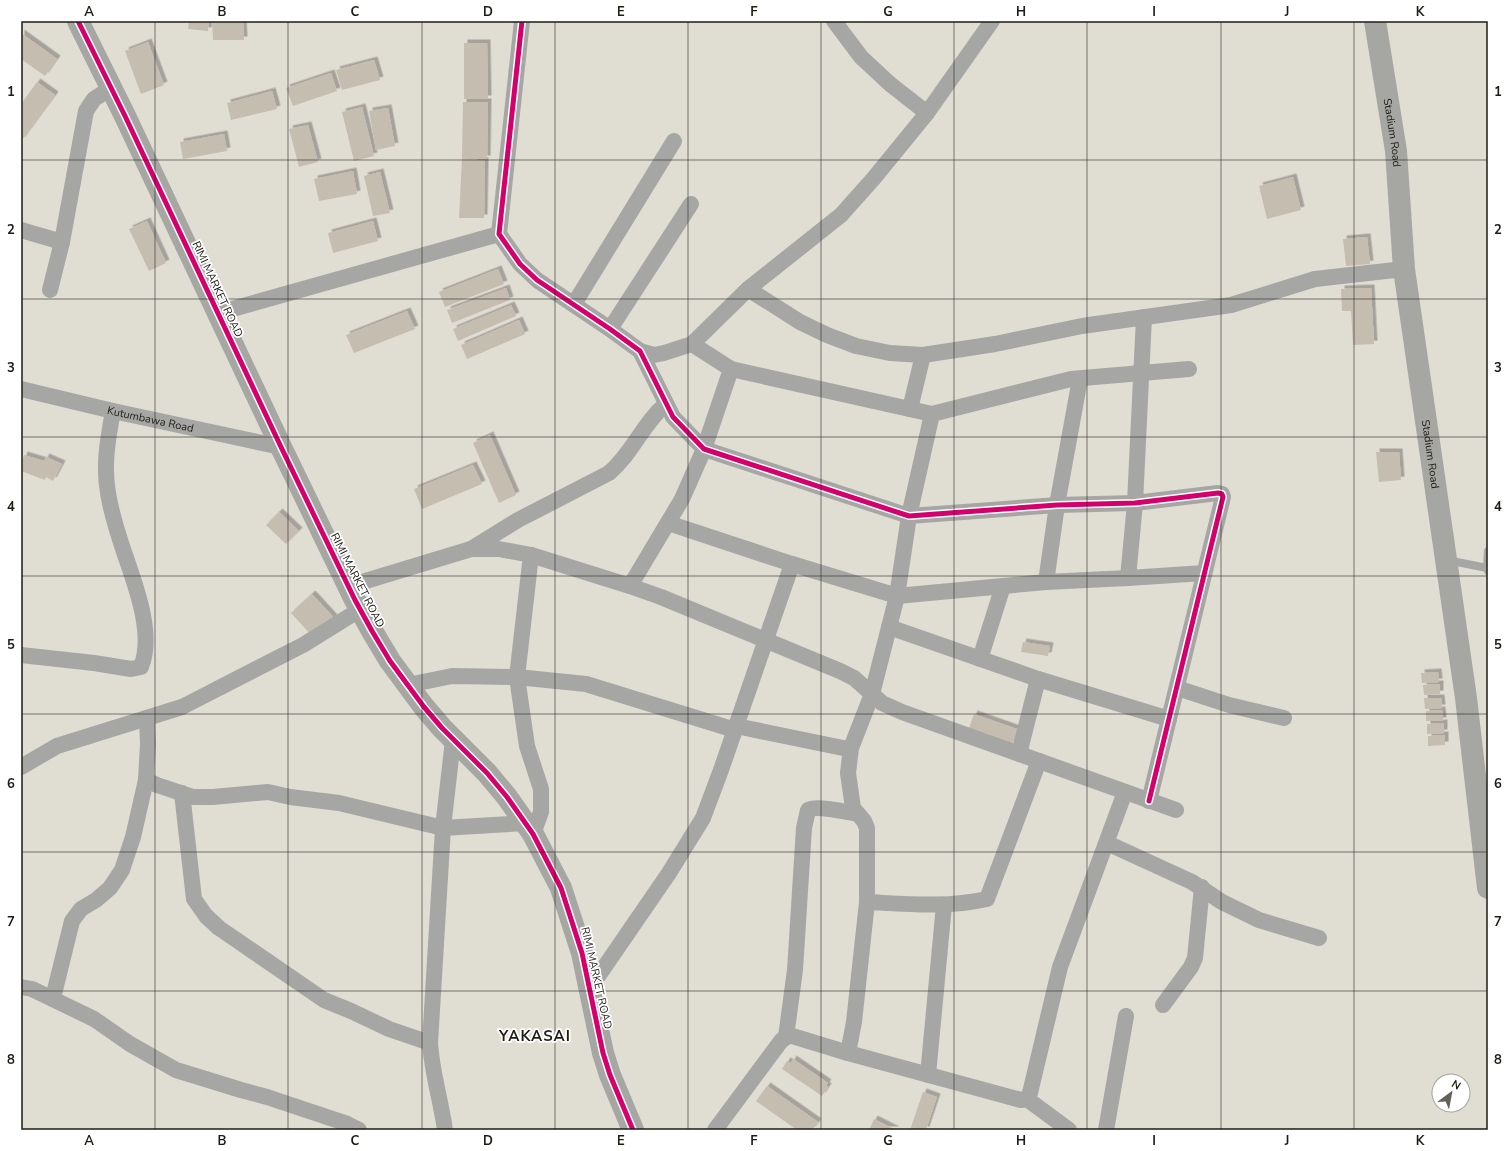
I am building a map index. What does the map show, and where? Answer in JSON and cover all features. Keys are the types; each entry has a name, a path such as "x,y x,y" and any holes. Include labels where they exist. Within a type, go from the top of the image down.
{"street":[{"name":"RIMI MARKET ROAD","path":"78,21 281,447 361,609 390,661 424,707 453,740 487,773 507,797 530,829 561,888 582,953 603,1053 610,1076 633,1130"},
{"path":"522,21 499,234 520,264 537,280 574,304 640,351 654,355 692,344 748,289 841,215 874,178 927,113 992,21"},
{"path":"834,21 861,58 890,84 927,113"},
{"name":"Stadium Road","path":"1375,21 1396,151 1404,269 1466,698 1488,888"},
{"path":"50,290 62,242 86,111 94,99 111,88"},
{"path":"574,304 674,141"},
{"path":"610,329 691,204"},
{"path":"21,230 62,242"},
{"path":"218,313 499,234"},
{"path":"748,289 800,322 849,344 890,353 923,355 995,344 1082,326 1231,305 1314,279 1404,269"},
{"path":"1128,578 1135,503 1144,317"},
{"path":"692,344 731,369 932,414 1071,379 1189,369"},
{"path":"640,351 673,417 704,449 909,516 1057,505 1135,503 1218,493 1222,494 1223,497 1149,801"},
{"path":"910,409 923,355"},
{"path":"630,586 682,499 704,449 731,369"},
{"path":"1046,582 1057,505 1080,379"},
{"name":"Kutumbawa Road","path":"21,389 113,411 281,447"},
{"path":"349,586 472,549 518,520 609,473 619,465 656,413 666,404"},
{"path":"21,655 132,669 141,667 146,656 144,621 139,598 122,547 108,492 106,452 113,411"},
{"path":"848,1053 854,1022 866,902 867,828 864,821 853,808 848,773 851,748 872,694 897,596 909,516 932,414"},
{"path":"668,523 792,564 897,596 1046,582 1204,573"},
{"path":"472,549 499,549 531,555 661,597 840,671 854,678 882,703 892,708 1176,810"},
{"path":"146,780 193,797 213,797 268,792 290,798 339,803 443,828 530,829 541,812 541,789 527,746 520,707 517,676 531,555"},
{"path":"590,988 669,873 703,818 736,728 792,564"},
{"path":"980,659 1003,586"},
{"path":"21,767 57,746 182,707 303,645 361,609"},
{"path":"889,627 1038,679 1169,719"},
{"path":"408,685 452,676 517,676 586,684 736,728 848,749 851,748"},
{"path":"1019,754 1038,679"},
{"path":"1177,688 1229,705 1284,718"},
{"path":"53,998 72,921 81,909 96,900 110,888 122,870 133,837 146,780 148,744 147,718"},
{"path":"444,1130 442,1113 431,1063 430,1043 443,828 453,740"},
{"path":"866,902 944,905 987,899 1039,761"},
{"path":"1027,1099 1030,1093 1060,967 1125,792"},
{"path":"182,794 194,899 206,916 219,928 324,1000 352,1011 389,1029 430,1043"},
{"path":"715,1130 786,1037 795,970 804,828 808,810 821,809 858,814"},
{"path":"1107,843 1202,887 1222,902 1259,920 1319,938"},
{"path":"1163,1005 1191,967 1195,958 1202,887"},
{"path":"928,1075 944,905"},
{"path":"21,987 32,989 53,998 94,1019 130,1044 176,1070 267,1097 344,1123 359,1130"},
{"path":"1106,1130 1126,1016"},
{"path":"786,1037 789,1035 928,1075 1021,1100 1027,1099 1069,1130"}],"lane":[{"path":"1446,560 1487,570 1488,551"}],"building":[{"path":"189,21 209,21 208,31 188,29"},
{"path":"212,21 243,21 244,40 213,40"},
{"path":"21,33 57,59 45,76 21,59"},
{"path":"148,42 164,85 141,94 125,51"},
{"path":"464,43 487,43 488,99 464,99"},
{"path":"374,60 380,80 342,90 336,70"},
{"path":"331,73 337,91 293,106 286,88"},
{"path":"37,82 55,95 21,141 21,104"},
{"path":"272,91 277,109 231,120 227,103"},
{"path":"463,102 488,102 487,159 462,158"},
{"path":"362,107 374,156 354,161 342,112"},
{"path":"388,108 395,146 376,150 369,111"},
{"path":"308,125 318,162 299,167 289,129"},
{"path":"224,134 227,151 183,159 180,142"},
{"path":"462,158 485,161 484,218 459,218"},
{"path":"353,171 357,194 319,201 314,179"},
{"path":"380,172 390,213 373,216 364,176"},
{"path":"1293,177 1301,210 1267,219 1259,186"},
{"path":"147,221 166,263 149,271 129,229"},
{"path":"373,221 378,241 333,253 328,233"},
{"path":"1367,237 1370,264 1346,266 1343,239"},
{"path":"498,269 504,284 445,307 439,292"},
{"path":"506,288 510,300 452,323 447,310"},
{"path":"1371,288 1374,344 1353,345 1351,311 1342,311 1341,289"},
{"path":"511,305 516,316 458,341 453,329"},
{"path":"407,311 415,329 354,353 346,335"},
{"path":"519,320 525,334 467,359 461,345"},
{"path":"490,435 516,495 499,503 473,443"},
{"path":"1376,452 1399,452 1401,480 1379,482"},
{"path":"24,455 44,461 46,457 62,464 53,481 46,477 45,480 21,471 21,463"},
{"path":"473,465 482,484 422,509 414,489"},
{"path":"279,512 299,531 286,544 266,525"},
{"path":"312,594 334,618 313,637 291,613"},
{"path":"1023,642 1050,646 1048,656 1021,652"},
{"path":"1438,672 1439,682 1422,683 1421,673"},
{"path":"1440,684 1440,694 1424,695 1423,685"},
{"path":"1424,698 1441,698 1442,708 1425,709"},
{"path":"1442,710 1443,721 1426,721 1426,711"},
{"path":"974,714 1017,729 1012,746 968,731"},
{"path":"1444,723 1444,733 1427,734 1427,724"},
{"path":"1445,735 1445,745 1428,746 1428,736"},
{"path":"793,1059 828,1083 826,1085 828,1087 822,1096 782,1069 787,1061 791,1063"},
{"path":"767,1086 818,1122 812,1130 797,1130 756,1101"},
{"path":"923,1092 937,1097 926,1130 910,1130"},
{"path":"874,1119 896,1130 869,1130"}],"cycle path":[{"path":"78,21 125,116 281,447 355,600 372,631 390,661 424,707 442,728 487,773 507,797 533,834 561,888 582,953 603,1053 610,1075 633,1130"},
{"path":"522,21 499,234 520,264 537,280 640,351 673,417 704,449 909,516 1057,505 1135,503 1218,493 1222,494 1223,497 1149,801"}],"district":[{"name":"YAKASAI","path":"535,1036"}]}
